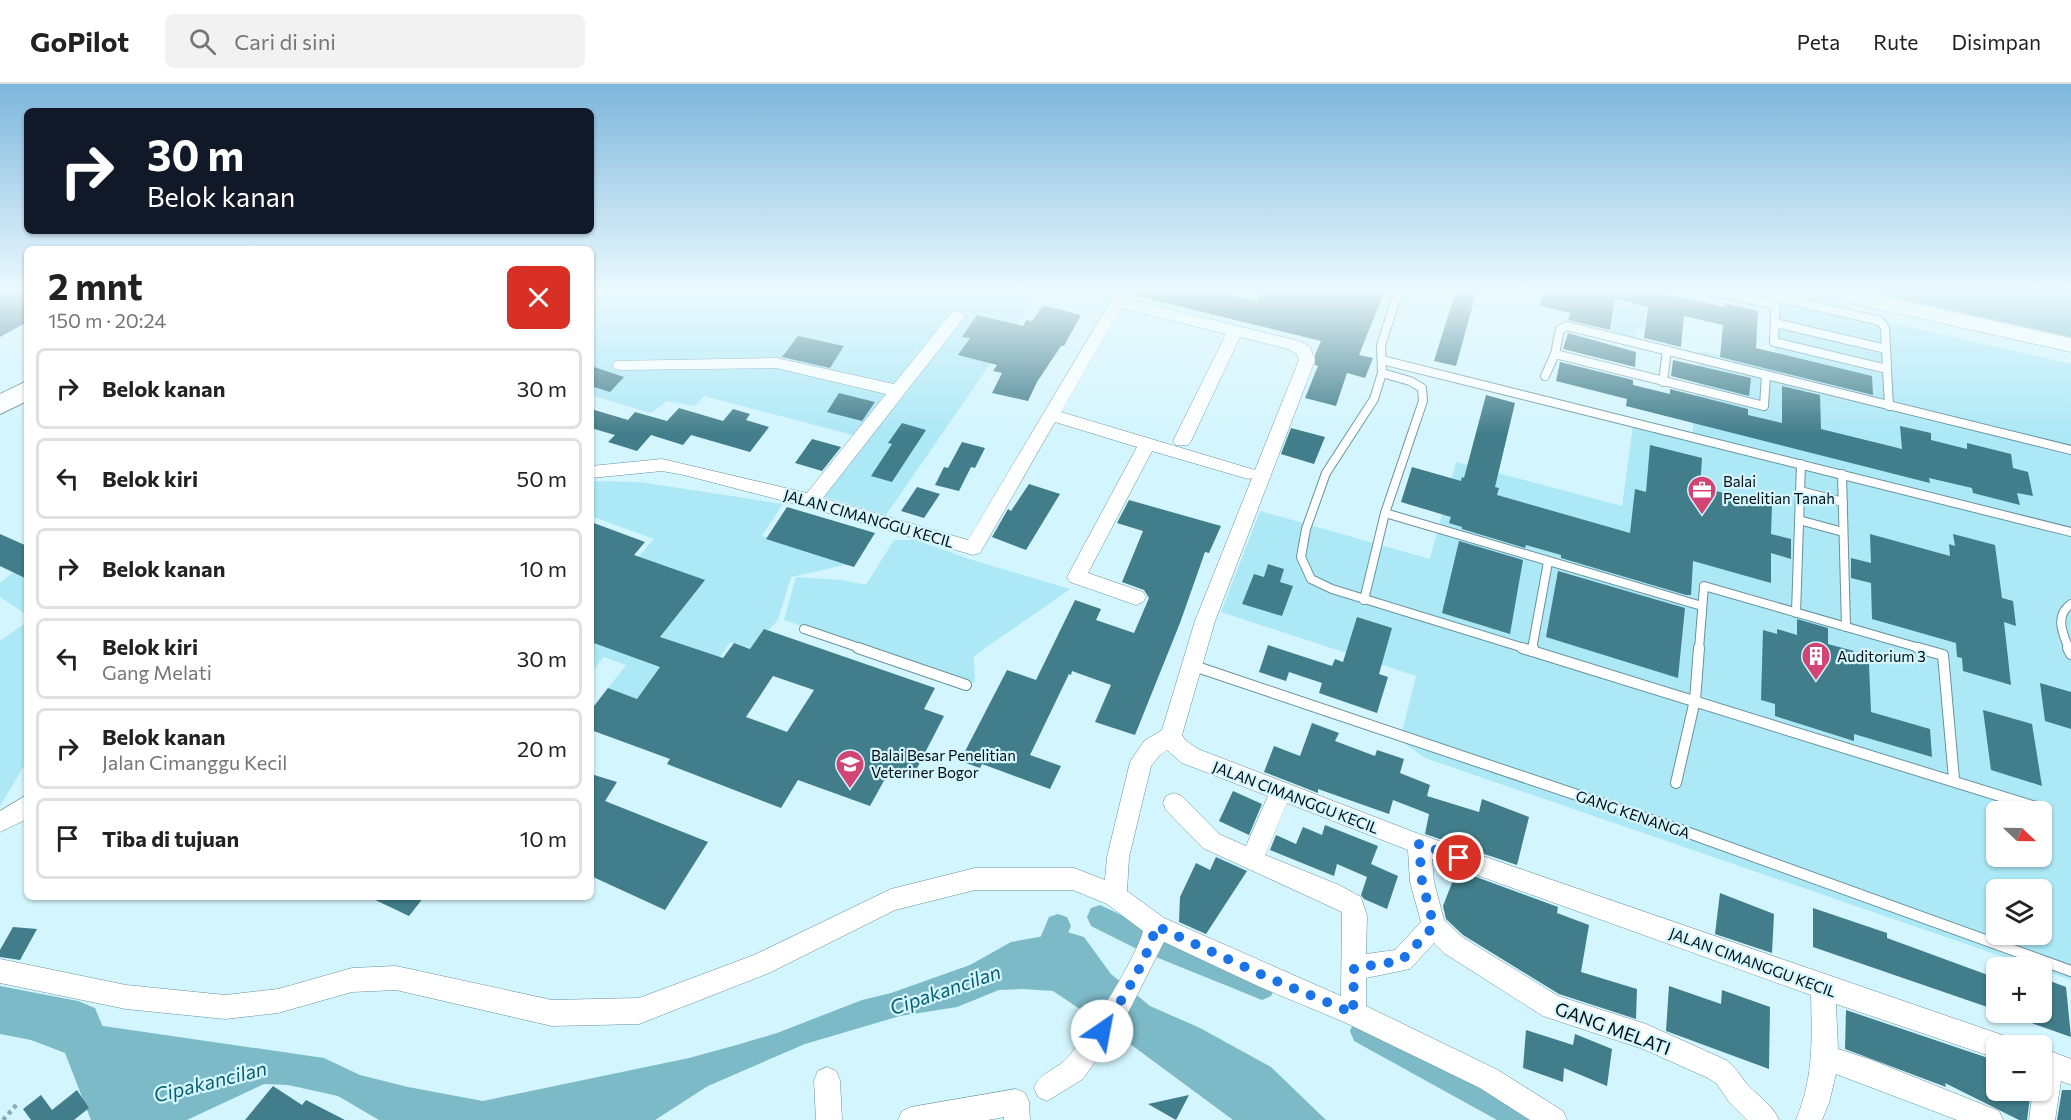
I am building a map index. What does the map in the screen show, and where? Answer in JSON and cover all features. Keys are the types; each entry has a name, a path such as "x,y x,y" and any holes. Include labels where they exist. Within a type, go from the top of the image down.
{"main road":[{"path":"2041,338 2071,345"},
{"path":"0,396 24,383"},
{"path":"0,405 24,392"}],"street":[{"path":"811,501 939,338"},
{"name":"JALAN CIMANGGU KECIL","path":"594,472 662,465 811,501 973,548 1095,338"},
{"path":"1182,441 1232,338"},
{"name":"JALAN CIMANGGU KECIL","path":"1268,338 1293,345 1304,351 1307,360 1205,621 1171,736 1177,747 1190,756 1419,844 1823,987 1986,1042"},
{"path":"621,365 776,363 898,391"},
{"path":"1051,415 1248,473"},
{"path":"1136,597 1077,577 1148,443"},
{"path":"1115,896 1118,857 1141,762 1152,748 1171,736"},
{"path":"1251,860 1281,791"},
{"path":"1174,803 1211,841 1336,895 1353,905 1355,916 1353,1013"},
{"path":"0,822 6,821 24,807"},
{"path":"1354,968 1401,961 1434,926 1422,882 1419,844"},
{"path":"0,971 126,997 225,1007 278,1001 352,980 396,978 552,1012 639,1011 760,965 891,900 975,879 1074,879 1115,896 1155,933 1353,1013 1489,1079 1554,1120"},
{"name":"GANG MELATI","path":"1434,926 1453,945 1551,1007 1646,1037 1717,1069 1726,1075 1738,1093 1766,1120"},
{"path":"1047,1088 1074,1070 1102,1031 1117,1008 1155,933"},
{"path":"1809,1120 1825,1078 1823,987"},
{"path":"1825,1058 1879,1076 1989,1120"},
{"path":"2042,1120 2054,1066"},
{"path":"827,1080 829,1120"},
{"path":"911,1120 1016,1102 1017,1120"}],"lane":[{"path":"1383,338 1382,373 1374,399 1326,473 1306,529 1301,557 1311,579 1364,600 2020,801"},
{"path":"1545,376 1555,354 1558,338"},
{"path":"1618,338 2071,450"},
{"path":"1774,338 1774,342 1887,369"},
{"path":"1842,338 1886,349"},
{"path":"1885,338 1889,406"},
{"path":"1663,382 1666,350"},
{"path":"1555,354 1764,406 1766,375"},
{"path":"1382,360 2071,532"},
{"path":"1364,600 1385,513 1423,401 1422,388 1410,381 1382,373"},
{"path":"1796,613 1801,464"},
{"path":"1842,474 1846,627"},
{"path":"1800,491 1843,502"},
{"path":"1385,513 1702,606"},
{"path":"1799,520 1843,532"},
{"path":"1532,651 1548,562"},
{"path":"1676,783 1695,700 1704,586 1943,655 1954,780"},
{"path":"2071,604 2061,613 2061,626 2071,654"},
{"path":"804,629 966,685"},
{"name":"GANG KENANGA","path":"1191,665 1678,829 2071,971"}],"path":[{"path":"3,1120 19,1102"}],"shaded area":[{"path":"594,338 1008,338 886,515 816,494 857,436 704,396 695,406 667,401 651,413 594,396"},
{"path":"1775,338 1958,338 2071,364 2071,980 2052,973 2052,957 2004,957 1425,758 1400,740 1416,676 1221,612 1260,511 1430,559 1456,462 1622,506 1633,425 1692,439 1700,351 1773,367"},
{"path":"594,481 639,482 783,504 762,536 849,564 791,577 778,620 750,648 730,642 679,718 677,643 637,699 608,688 626,665 604,657 594,669 594,608 654,539 594,517"},
{"path":"894,540 916,540 969,559 1070,589 974,656 975,683 784,620 796,577 841,580 866,585"},
{"path":"24,564 24,613 0,597 0,583"},
{"path":"24,624 24,766 0,806 0,641"}],"water":[{"path":"1067,932 1084,937 1111,974 1150,1006 1200,1028 1271,1067 1326,1120 1233,1120 1114,1032 1053,991 999,990 957,1007 900,1016 805,1044 708,1086 655,1120 379,1120 338,1096 288,1085 264,1084 187,1120 91,1120 65,1053 0,1028 0,1011 324,1058 360,1075 408,1087 483,1101 689,1058 740,1044 777,1033 862,1000 891,993 970,965 1011,942"}],"building":[{"path":"796,338 809,338 844,346 830,368 782,357"},
{"path":"970,338 1068,338 1037,382 1028,401 992,393 1002,373 993,371 997,365 958,355"},
{"path":"1310,338 1366,338 1359,355 1373,358 1365,378 1347,373 1336,406 1305,398 1318,366 1315,365 1315,355 1321,341"},
{"path":"1441,338 1464,338 1456,366 1434,361"},
{"path":"1566,338 1587,338 1636,352 1635,367 1563,349"},
{"path":"1645,338 1682,338 1681,347"},
{"path":"1722,338 1757,338 1756,348 1872,376 1873,395 1720,357"},
{"path":"1673,360 1751,378 1749,396 1671,376"},
{"path":"1560,362 1633,380 1633,385 1670,394 1670,389 1748,409 1748,415 1782,423 1782,386 1820,395 1821,429 1902,449 1900,426 1931,433 1931,440 1967,449 1967,443 2011,454 2013,468 2028,472 2033,496 2017,493 2020,505 1973,493 1972,488 1929,478 1930,483 1626,406 1627,399 1556,381"},
{"path":"594,367 624,377 610,392 594,387"},
{"path":"839,393 875,402 862,421 827,412"},
{"path":"1486,395 1515,403 1495,487 1499,488 1497,495 1630,533 1635,489 1646,492 1650,445 1702,458 1700,487 1772,505 1771,534 1791,539 1791,559 1771,553 1771,583 1693,561 1691,595 1686,595 1561,558 1561,555 1526,545 1525,548 1462,529 1462,527 1449,523 1451,517 1401,502 1412,467 1461,481 1462,477 1464,478"},
{"path":"679,408 723,421 733,409 750,414 746,420 769,427 750,452 691,435 683,445 651,435 637,451 608,442 615,435 594,429 594,410 628,420 635,412 667,421"},
{"path":"902,423 926,430 892,482 871,476 892,444 888,443"},
{"path":"1291,428 1325,437 1314,464 1281,454"},
{"path":"812,439 841,447 822,471 795,463"},
{"path":"962,442 985,448 975,468 971,467 959,491 935,485 944,467 948,468"},
{"path":"1029,484 1060,494 1026,550 992,537 1008,509 1011,511"},
{"path":"917,487 940,494 924,518 901,511"},
{"path":"1129,500 1221,526 1209,553 1205,552 1180,623 1135,735 1095,722 1111,685 1072,671 1030,755 1061,766 1050,789 982,764 980,768 960,761 1007,670 1036,680 1075,600 1101,609 1096,620 1134,633 1149,598 1144,590 1122,582 1143,531 1117,523"},
{"path":"787,507 875,533 854,567 766,539"},
{"path":"594,523 645,542 634,555 705,580 660,637 723,658 734,643 750,649 764,629 935,688 924,709 944,716 913,776 891,768 870,806 798,780 781,808 667,764 670,759 594,731 594,706 608,688 637,699 660,667 594,643","holes":["773,676 814,690 787,732 746,717"]},
{"path":"0,534 24,545 24,578 0,566"},
{"path":"1870,534 1950,556 1949,544 1955,546 1953,534 1995,545 2002,598 2013,601 2016,626 2004,622 2011,685 1963,671 1962,658 1957,657 1956,643 1872,619 1871,583 1851,578 1851,558 1871,563"},
{"path":"1459,541 1523,560 1510,634 1442,613"},
{"path":"1268,564 1284,569 1280,582 1293,586 1282,616 1242,604 1254,574 1264,577"},
{"path":"1558,571 1685,608 1678,678 1546,637"},
{"path":"1357,617 1392,628 1379,674 1388,677 1377,713 1319,693 1322,683 1289,672 1286,681 1259,672 1268,645 1332,666 1335,659 1343,662"},
{"name":"Auditorium 3","path":"1797,619 1828,628 1828,644 1854,651 1854,659 1869,664 1871,712 1930,729 1932,757 1854,734 1854,741 1775,716 1775,704 1761,700 1763,630 1777,634 1777,629 1797,635"},
{"path":"2040,683 2071,692 2071,729 2045,721"},
{"path":"1983,710 2032,724 2042,786 1991,770"},
{"path":"1312,723 1339,733 1335,741 1375,756 1377,750 1404,759 1400,773 1430,785 1427,796 1479,812 1482,799 1529,817 1517,865 1425,834 1429,814 1393,800 1389,814 1318,789 1318,793 1264,772 1274,746 1300,756"},
{"path":"594,775 617,782 605,801 708,842 665,910 594,877"},
{"path":"1233,791 1262,804 1249,835 1219,821"},
{"path":"1325,825 1378,846 1371,864 1398,876 1387,909 1364,899 1361,895 1367,877 1337,864 1334,876 1270,850 1276,835 1296,844 1303,827 1322,835"},
{"path":"1216,857 1247,871 1206,934 1179,922 1180,897 1196,863 1210,870"},
{"path":"1457,870 1558,907 1557,913 1589,925 1581,972 1637,989 1636,1019 1559,994 1463,935 1446,919 1443,906"},
{"path":"1720,893 1774,914 1772,953 1715,934"},
{"path":"375,900 422,900 409,916"},
{"path":"1813,908 1887,933 1887,938 1986,974 1986,1007 1813,947"},
{"path":"13,927 37,929 20,960 0,957 0,950"},
{"path":"2052,982 2066,987 2071,1037 2032,1023 2052,1023"},
{"path":"1669,986 1721,1004 1722,990 1770,1007 1769,1069 1666,1031"},
{"path":"1846,1010 1986,1057 1986,1101 2030,1101 2027,1120 2019,1120 1945,1083 1946,1087 1845,1049"},
{"path":"1526,1030 1573,1045 1575,1034 1612,1049 1607,1086 1564,1068 1563,1082 1523,1068"},
{"path":"273,1086 302,1105 306,1100 345,1120 245,1120"},
{"path":"77,1090 89,1108 74,1120 31,1120 23,1109 41,1095 52,1110"},
{"path":"2062,1090 2071,1090 2071,1120 2057,1120"},
{"path":"1189,1095 1176,1120 1148,1104"}],"waterway":[{"path":"1100,917 1150,942 1262,987"},
{"path":"1044,960 1058,926"},
{"name":"Cipakancilan","path":"0,1010 78,1025"},
{"path":"1364,1031 1525,1120"}],"place":[{"name":"Balai Penelitian Tanah","path":"1702,516"},
{"name":"Auditorium 3","path":"1816,682"},
{"name":"Balai Besar Penelitian Veteriner Bogor","path":"850,790"}],"route":[{"path":"1102,1031 1117,1008 1153,940 1156,926 1269,978 1353,1013 1354,968 1401,961 1434,926 1422,882 1419,844 1459,858"}]}
